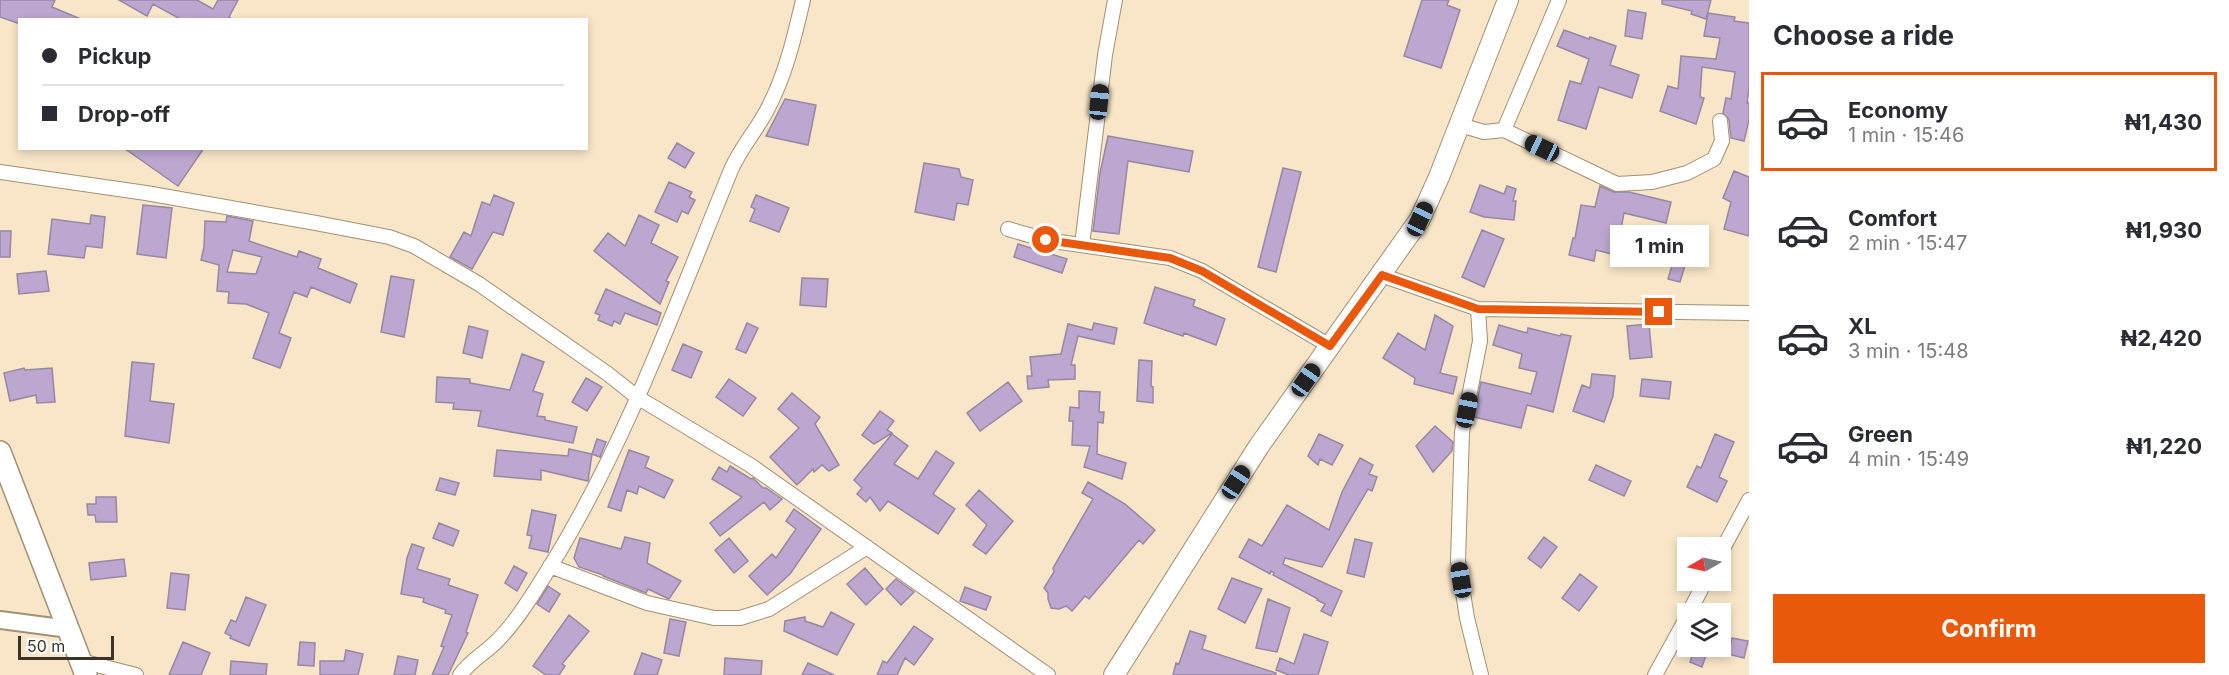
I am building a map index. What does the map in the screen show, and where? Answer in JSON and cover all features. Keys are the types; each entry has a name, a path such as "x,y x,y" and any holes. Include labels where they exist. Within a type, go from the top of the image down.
{"main road":[{"path":"1114,675 1259,447 1420,219 1460,125 1508,0"},
{"path":"0,452 84,668"}],"street":[{"path":"460,675 514,621 550,566 597,482 637,397 734,163 766,112 784,72 803,0"},
{"path":"1082,245 1105,55 1115,0"},
{"path":"1504,130 1559,0"},
{"path":"1460,125 1484,132 1504,130 1617,184 1652,182 1687,173 1714,159 1722,141 1720,121"},
{"path":"0,172 146,193 389,237 414,246 478,284 608,374 637,397 750,465 1048,675"},
{"path":"1008,229 1046,240 1170,258 1202,271 1330,346"},
{"path":"1382,275 1478,309 1749,313"},
{"path":"1478,309 1480,341 1462,432 1458,561 1467,618 1481,675"},
{"path":"1729,537 1749,500"},
{"path":"550,566 647,603 714,618 740,618 769,609 793,596 867,547"},
{"path":"0,620 69,629"},
{"path":"1655,675 1677,634"},
{"path":"84,668 136,675"}],"building":[{"path":"0,0 55,0 52,7 78,18 18,18 18,23 0,17"},
{"path":"119,0 197,0 213,9 218,0 238,0 230,18 178,18 153,4 147,16"},
{"path":"1422,0 1449,0 1447,5 1460,10 1441,68 1404,56"},
{"path":"1662,0 1711,0 1706,19 1691,14 1692,11 1662,4"},
{"path":"1628,10 1646,13 1642,39 1625,36"},
{"path":"1708,13 1735,17 1734,21 1749,23 1747,103 1749,103 1749,120 1744,141 1731,138 1729,120 1723,113 1726,98 1731,99 1735,72 1702,67 1700,97 1704,98 1696,124 1660,111 1668,86 1678,89 1681,56 1716,59 1720,38 1704,36"},
{"path":"1564,30 1616,46 1610,65 1639,75 1632,98 1599,87 1586,129 1558,120 1570,81 1581,84 1589,59 1557,46"},
{"path":"785,99 816,105 808,145 766,136"},
{"path":"1108,136 1193,151 1189,172 1128,161 1119,234 1093,231 1100,173"},
{"path":"677,143 694,153 685,168 668,158"},
{"path":"127,150 203,150 178,186"},
{"path":"924,163 959,169 961,177 973,180 968,205 957,203 954,220 915,212"},
{"path":"1283,168 1301,172 1276,272 1258,267"},
{"path":"1734,171 1749,177 1749,236 1724,229 1731,202 1723,198"},
{"path":"669,182 692,192 689,197 695,200 688,214 682,211 677,222 655,212"},
{"path":"1480,185 1504,194 1507,186 1516,189 1513,201 1516,201 1514,220 1484,217 1470,212"},
{"path":"1600,186 1614,192 1629,192 1671,202 1666,223 1624,213 1618,244 1634,248 1631,259 1596,250 1594,261 1569,255 1573,238 1575,238 1581,205 1595,207"},
{"path":"494,195 514,203 503,235 493,232 472,269 450,257 464,232 471,236 482,202 490,205"},
{"path":"756,195 789,208 779,232 750,221 755,209 751,207"},
{"path":"143,205 172,208 166,258 137,254"},
{"path":"91,215 105,217 102,248 86,246 84,258 48,254 52,219 90,224"},
{"path":"639,215 659,225 651,243 678,257 666,281 669,282 660,304 594,251 608,233 625,246"},
{"path":"227,216 253,221 249,241 297,257 299,251 321,259 318,268 357,284 350,303 311,287 307,297 294,292 279,333 291,338 280,368 253,358 269,313 246,304 228,303 229,292 217,291 219,265 201,260 205,221 226,222","holes":["233,250 262,257 256,274 227,272"]},
{"path":"1482,230 1504,239 1484,287 1462,277"},
{"path":"0,231 11,231 10,257 0,257"},
{"path":"1018,244 1067,259 1062,273 1014,257"},
{"path":"1674,259 1686,262 1680,282 1668,279"},
{"path":"46,271 49,291 19,294 17,274"},
{"path":"391,276 414,280 404,337 381,332"},
{"path":"802,278 828,279 826,307 800,305"},
{"path":"1155,287 1195,300 1193,306 1225,319 1216,345 1184,333 1183,336 1144,323"},
{"path":"606,289 661,313 657,325 625,313 620,324 614,321 612,326 598,320 600,315 595,313"},
{"path":"1435,315 1453,326 1440,373 1457,377 1453,394 1414,384 1415,378 1383,358 1398,333 1425,350"},
{"path":"747,323 758,328 746,353 736,349"},
{"path":"1094,323 1117,328 1114,344 1078,336 1071,365 1075,365 1075,379 1048,380 1049,387 1028,389 1027,376 1032,376 1030,357 1061,354 1068,324 1092,330"},
{"path":"1649,324 1652,357 1630,359 1627,326"},
{"path":"1499,325 1527,333 1528,328 1560,336 1561,334 1571,336 1553,412 1527,405 1521,428 1474,417 1481,382 1531,394 1537,372 1519,368 1522,354 1493,345"},
{"path":"469,326 488,331 482,358 463,353"},
{"path":"683,344 702,352 691,378 672,370"},
{"path":"522,354 544,362 533,391 543,394 537,416 577,427 573,443 478,426 481,411 453,409 454,403 436,402 437,377 470,379 470,383 510,390"},
{"path":"1139,360 1152,361 1153,403 1137,401"},
{"path":"132,362 154,364 150,401 174,404 169,443 125,436"},
{"path":"24,368 25,370 52,368 55,402 37,403 36,395 10,401 4,373"},
{"path":"1592,374 1615,376 1613,396 1604,422 1573,411 1582,385 1590,388"},
{"path":"586,378 602,387 587,411 572,402"},
{"path":"729,379 756,398 743,416 716,397"},
{"path":"1642,379 1671,382 1669,399 1640,396"},
{"path":"1008,382 1022,401 980,431 967,413"},
{"path":"1079,391 1100,392 1099,412 1104,412 1103,423 1098,422 1097,454 1126,463 1122,479 1084,467 1090,446 1072,445 1073,421 1069,421 1070,407 1079,408"},
{"path":"792,393 820,417 815,424 839,465 829,471 822,465 814,472 813,469 797,485 770,457 799,428 778,409"},
{"path":"880,411 894,421 887,430 892,433 874,444 862,435"},
{"path":"1435,426 1453,442 1452,451 1433,472 1416,446"},
{"path":"892,434 908,446 894,464 918,479 936,451 954,463 933,494 955,509 938,534 888,501 880,511 870,497 866,502 857,494 862,488 854,480"},
{"path":"1319,434 1343,445 1332,465 1320,459 1318,465 1308,456"},
{"path":"1715,434 1734,442 1719,477 1727,481 1717,502 1687,487 1697,466 1701,468"},
{"path":"597,439 606,442 600,457 592,454"},
{"path":"569,449 592,454 588,481 541,470 541,480 494,476 497,450 568,456"},
{"path":"629,450 649,457 645,467 673,480 664,498 639,486 637,494 627,490 621,511 608,507"},
{"path":"1360,458 1373,465 1369,474 1377,477 1372,491 1368,489 1322,567 1285,558 1283,564 1342,591 1331,616 1321,611 1325,604 1318,599 1273,575 1271,571 1270,574 1239,557 1249,539 1262,546 1287,505 1329,530 1342,492"},
{"path":"1596,465 1631,481 1624,496 1589,480"},
{"path":"730,466 751,479 753,478 763,488 782,499 770,510 764,502 720,536 710,523 742,497 712,479 719,467 727,472"},
{"path":"440,478 459,483 455,495 436,490"},
{"path":"1088,482 1125,504 1155,530 1143,544 1139,540 1089,599 1085,596 1072,611 1066,606 1059,609 1051,608 1048,593 1044,588 1093,499 1082,493"},
{"path":"979,490 1013,521 986,554 973,545 987,525 966,505"},
{"path":"96,497 116,497 117,522 96,522 95,515 88,515 87,504 96,504"},
{"path":"794,509 821,529 790,574 767,595 749,576 772,554 776,558 796,529 786,521"},
{"path":"532,510 556,515 548,552 529,548 532,536 527,535"},
{"path":"439,523 459,531 453,546 433,538"},
{"path":"625,537 650,543 647,563 681,581 669,599 648,589 646,593 579,567 574,558 580,538 621,549"},
{"path":"1544,537 1557,547 1541,568 1528,558"},
{"path":"729,538 748,561 734,573 715,550"},
{"path":"1355,539 1372,543 1364,577 1347,573"},
{"path":"412,544 424,548 417,569 450,579 448,585 478,595 466,632 468,633 448,675 432,675 444,647 441,646 452,615 445,613 446,610 423,602 424,598 401,594 407,558"},
{"path":"124,559 126,576 91,580 89,563"},
{"path":"514,566 527,573 517,591 505,583"},
{"path":"865,568 883,589 866,605 847,584"},
{"path":"171,573 189,575 185,610 167,608"},
{"path":"1580,574 1597,587 1579,611 1562,598"},
{"path":"1232,578 1262,589 1245,623 1218,609"},
{"path":"896,579 914,592 901,605 886,589"},
{"path":"548,586 560,594 549,612 537,604"},
{"path":"965,587 991,597 986,610 960,601"},
{"path":"246,597 266,605 249,646 230,638 231,636 225,633 231,620 236,622"},
{"path":"1268,599 1290,608 1277,652 1256,648"},
{"path":"831,612 854,624 837,655 784,631 785,621 805,617 805,621 823,627"},
{"path":"569,615 589,631 562,664 565,666 559,675 546,675 533,666"},
{"path":"670,619 686,622 679,656 664,653"},
{"path":"914,626 933,639 914,665 905,658 897,675 877,675 883,661 887,663"},
{"path":"1190,631 1206,636 1202,649 1276,673 1276,675 1173,675"},
{"path":"1304,634 1328,642 1318,675 1289,675 1276,670 1280,658 1294,664"},
{"path":"1732,638 1748,641 1744,658 1731,655"},
{"path":"183,642 210,653 201,675 169,675"},
{"path":"300,642 315,643 314,666 298,665"},
{"path":"346,650 363,654 358,675 320,675 320,661 344,661"},
{"path":"642,653 662,660 657,675 634,675"},
{"path":"398,656 418,660 415,675 394,675"},
{"path":"1692,657 1705,657 1702,667 1690,662"},
{"path":"725,658 762,661 761,675 724,675"},
{"path":"231,661 267,664 266,675 230,675"},
{"path":"808,663 834,675 802,675"}],"route":[{"path":"1046,240 1170,258 1202,271 1330,346 1382,275 1478,309 1659,312"}]}
